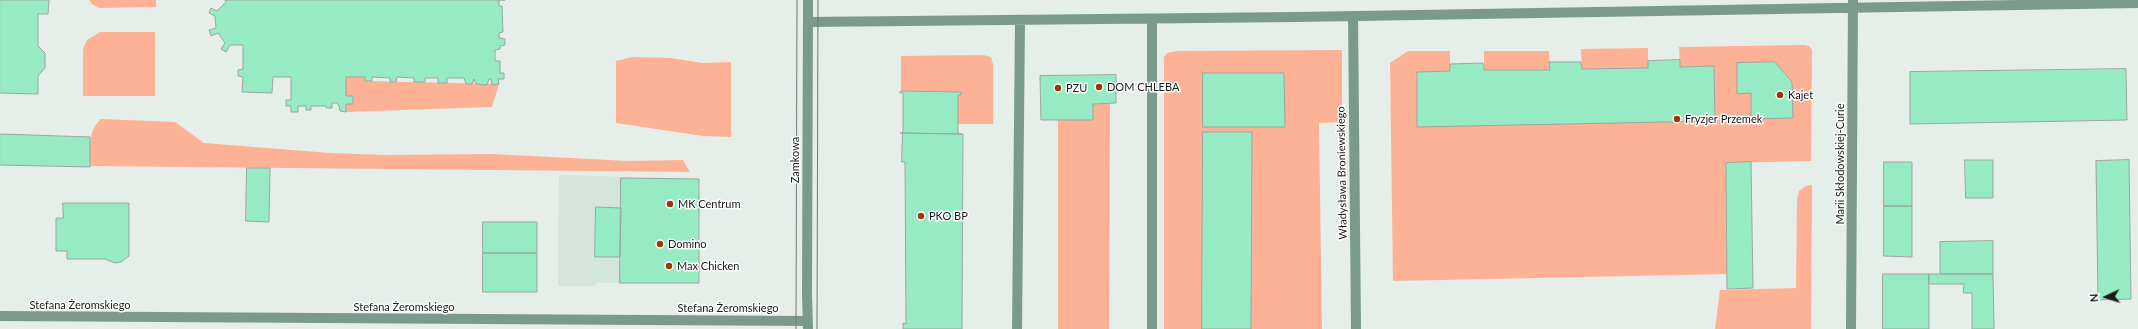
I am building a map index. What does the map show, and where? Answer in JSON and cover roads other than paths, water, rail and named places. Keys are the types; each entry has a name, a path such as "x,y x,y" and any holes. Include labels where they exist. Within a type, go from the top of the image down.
{"street":[{"name":"Zamkowa","path":"807,326 808,0"},
{"path":"808,22 1352,16 1853,4 2138,3"},
{"name":"Marii Skłodowskiej-Curie","path":"1850,329 1853,4"},
{"name":"Władysława Broniewskiego","path":"1352,16 1356,329"},
{"path":"1152,19 1152,329"},
{"path":"1017,329 1020,20"},
{"name":"Stefana Żeromskiego","path":"0,316 807,326"}],"tram line":[{"path":"796,329 797,0"},
{"path":"817,329 818,0"}],"place":[{"name":"DOM CHLEBA","path":"1099,87"},
{"name":"PZU","path":"1058,88"},
{"name":"Kajet","path":"1780,95"},
{"name":"Fryzjer Przemek","path":"1677,119"},
{"name":"MK Centrum","path":"670,204"},
{"name":"PKO BP","path":"921,216"},
{"name":"Domino","path":"660,244"},
{"name":"Max Chicken","path":"669,266"}]}
